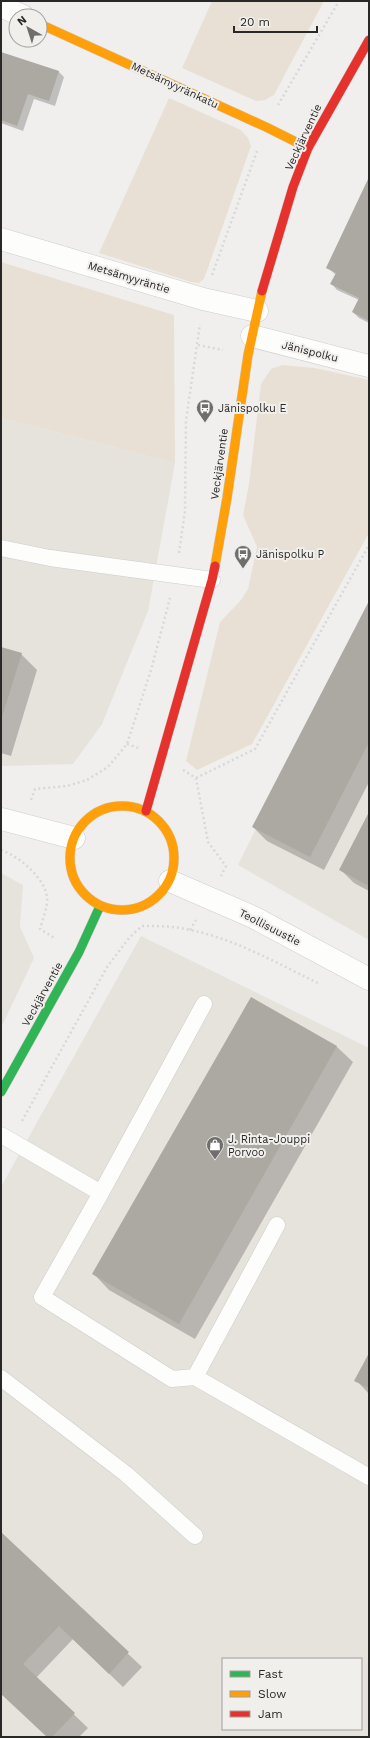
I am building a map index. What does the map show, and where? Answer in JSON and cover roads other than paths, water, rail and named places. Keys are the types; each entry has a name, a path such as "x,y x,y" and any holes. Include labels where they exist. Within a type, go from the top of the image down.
{"street":[{"name":"Metsämyyränkatu","path":"48,28 266,127 308,148"},
{"name":"Veckjärventie","path":"146,811 212,580 252,336 257,311 280,228 293,187 308,148 369,40"},
{"name":"Metsämyyräntie","path":"1,239 203,299 257,311"},
{"name":"Jänispolku","path":"252,336 369,366"},
{"path":"125,806 146,811 162,824 172,841 175,861 170,881 157,897 140,907 120,910 100,906 84,894 74,877 70,857 74,838 86,820 104,809 125,806"},
{"path":"1,819 74,838"},
{"name":"Teollisuustie","path":"170,881 210,897 252,917 369,980"},
{"name":"Veckjärventie","path":"1,1092 79,952 100,906"}],"lane":[{"path":"1,548 50,558 212,580"},
{"path":"204,1004 101,1193 42,1297 172,1379 195,1377 369,1477"},
{"path":"6,1137 101,1193"},
{"path":"195,1377 277,1225"},
{"path":"1,1378 126,1474 195,1536"}],"place":[{"name":"Jänispolku E","path":"205,423"},
{"name":"Jänispolku P","path":"243,569"},
{"name":"J. Rinta-Jouppi Porvoo","path":"215,1160"}]}
